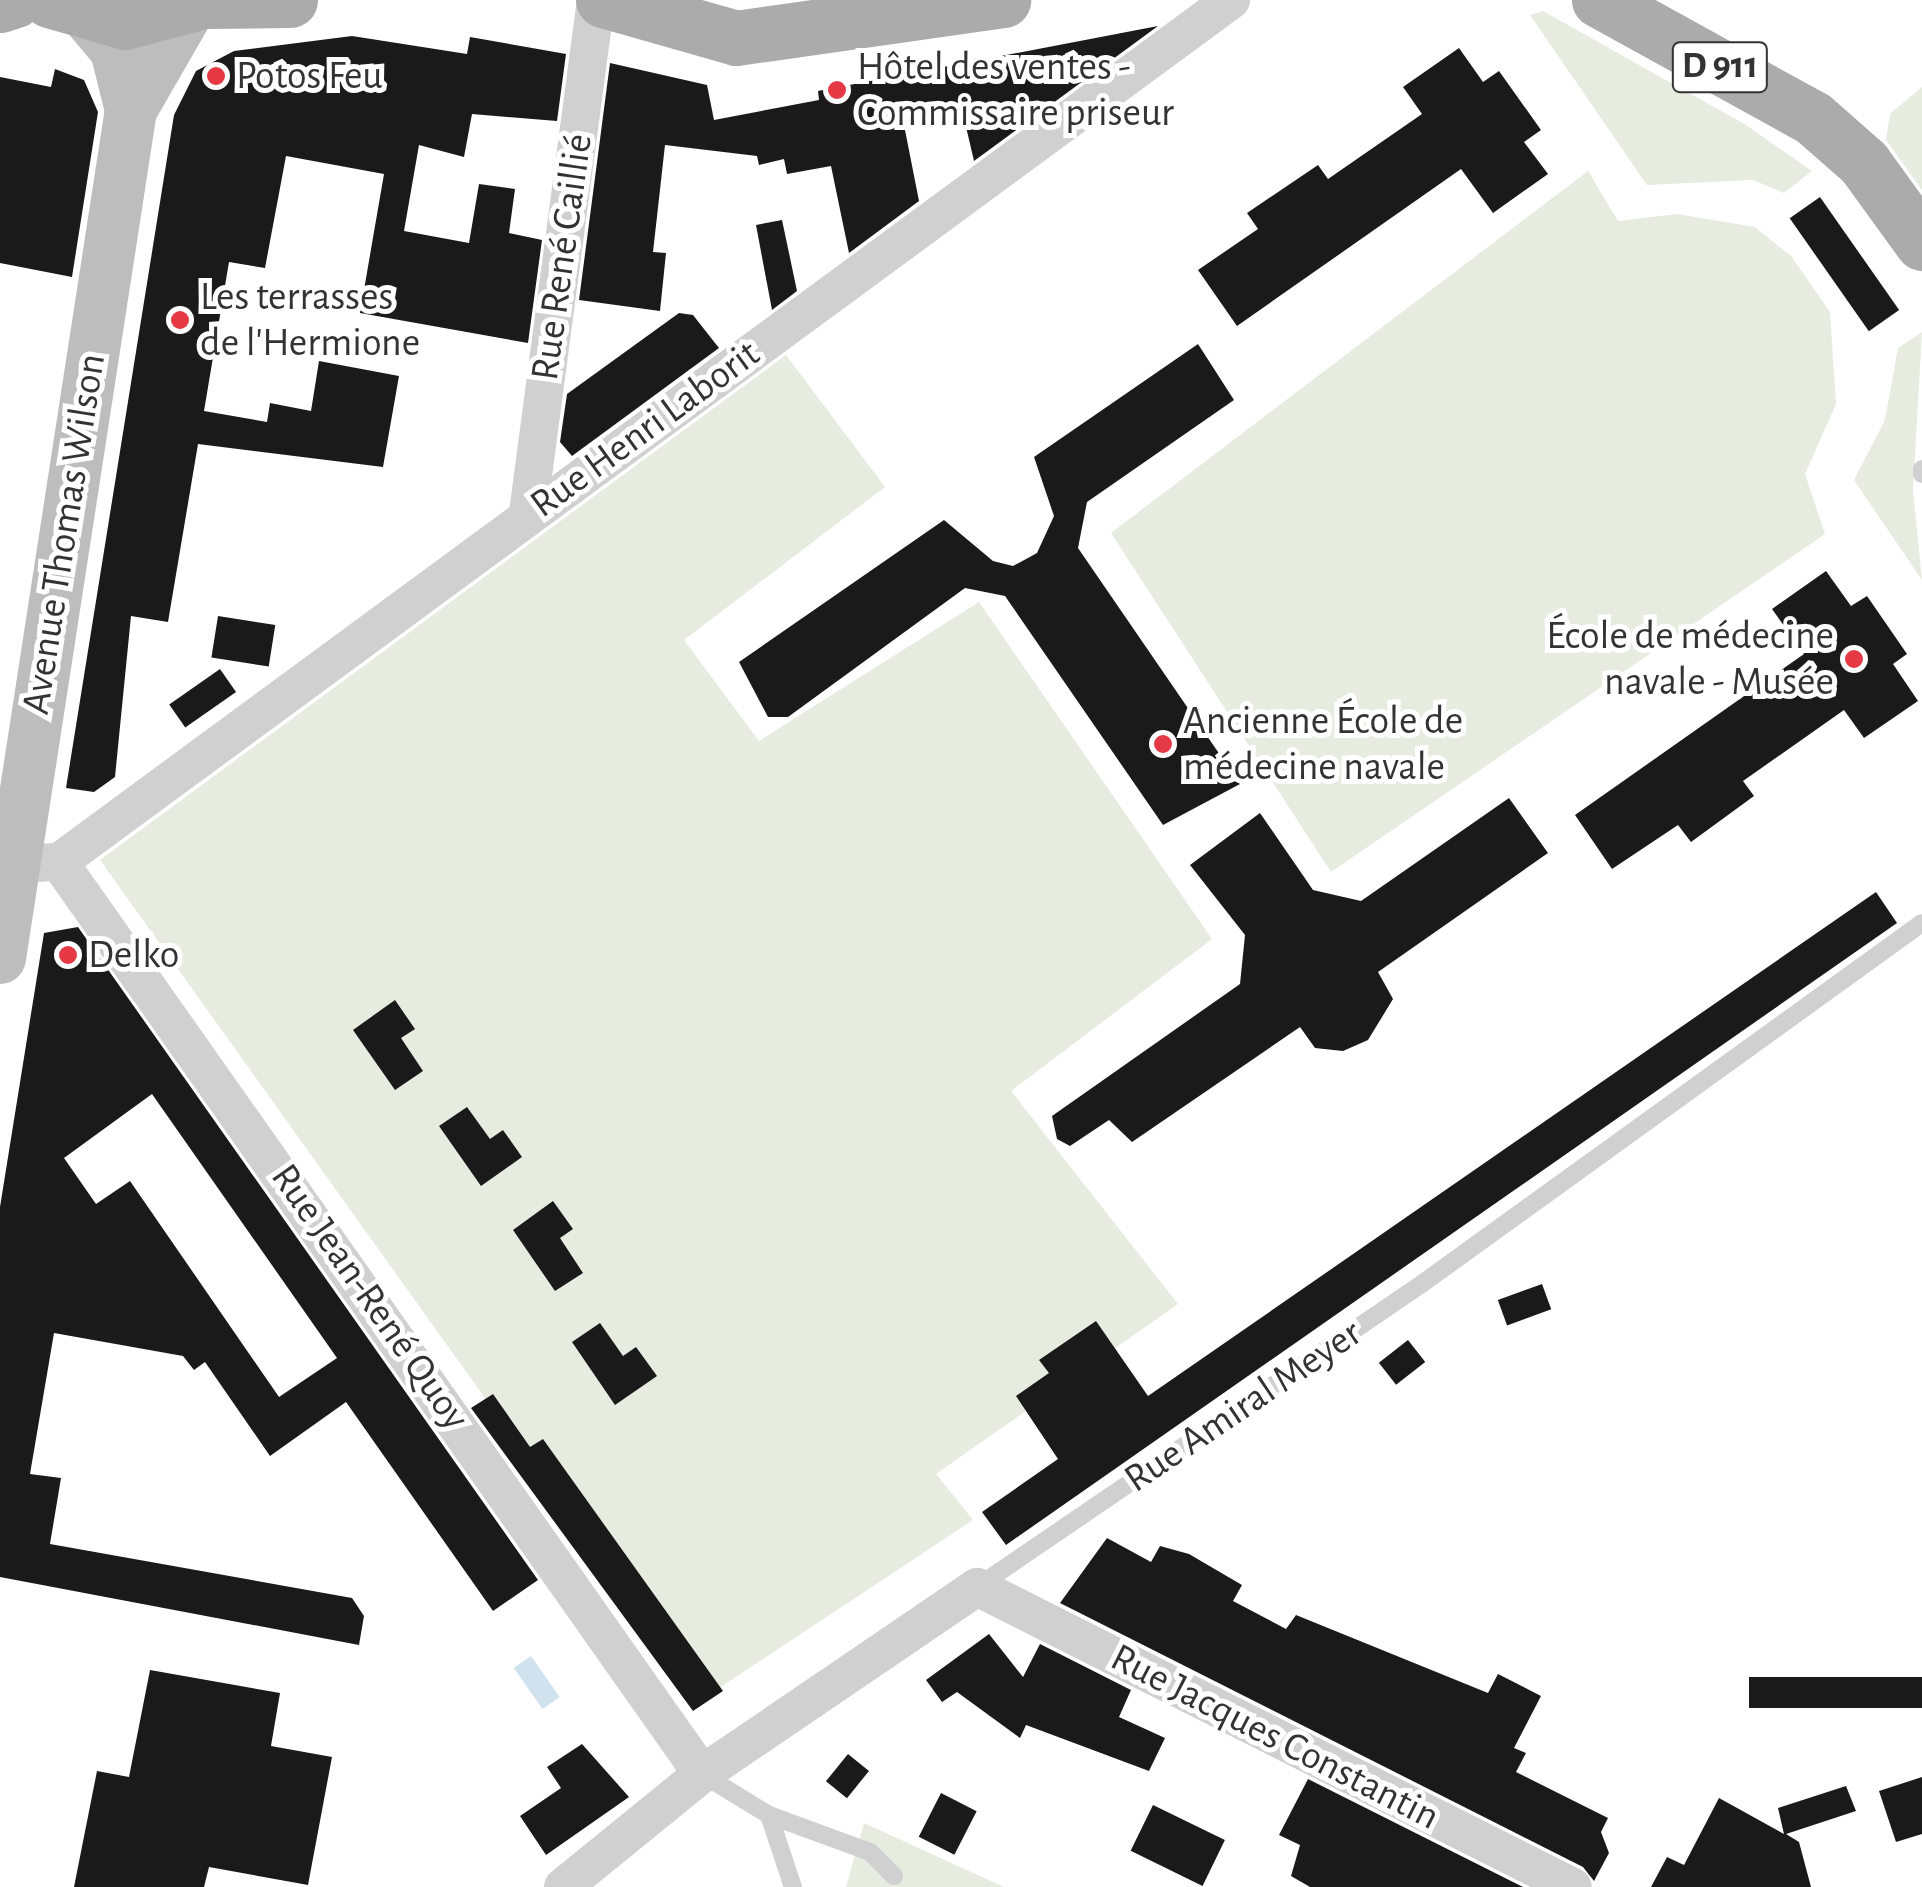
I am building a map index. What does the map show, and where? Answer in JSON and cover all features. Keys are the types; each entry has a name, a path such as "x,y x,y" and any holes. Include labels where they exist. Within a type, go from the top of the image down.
{"main road":[{"path":"0,5 15,0"},
{"path":"70,10 290,0"},
{"path":"599,0 736,38 1003,0"},
{"name":"D 911","path":"1598,0 1814,118 1864,162 1922,243"}],"street":[{"name":"Rue René Caillié","path":"528,514 599,0"},
{"name":"Rue Henri Laborit","path":"24,863 528,514 1231,0"},
{"name":"Avenue Thomas Wilson","path":"131,110 201,4"},
{"name":"Avenue Thomas Wilson","path":"0,958 24,863 131,110 116,50 70,10"},
{"name":"Rue Jean-René Quoy","path":"24,863 702,1774"},
{"name":"Rue Amiral Meyer","path":"563,1887 702,1774 977,1588"},
{"name":"Rue Jacques Constantin","path":"977,1588 1573,1887"}],"lane":[{"name":"Rue Amiral Meyer","path":"977,1588 1423,1283 1922,924"},
{"path":"702,1774 768,1814 870,1852 894,1876"},
{"path":"768,1814 793,1887"}],"shaded area":[{"path":"1543,11 1746,125 1812,171 1784,193 1753,180 1647,185 1530,15"},
{"path":"1922,87 1922,190 1886,140 1890,114"},
{"path":"1588,171 1618,221 1677,214 1755,227 1791,256 1830,312 1836,404 1805,474 1825,534 1331,872 1111,533"},
{"path":"1922,332 1913,491 1922,580 1854,480 1885,420 1898,348"},
{"path":"786,355 885,487 684,640 759,741 979,602 1212,939 1011,1091 1178,1304 936,1474 973,1520 701,1700 100,860"},
{"path":"864,1823 1004,1887 846,1887"}],"water":[{"path":"531,1656 560,1697 542,1709 514,1668"}],"building":[{"path":"1158,26 974,161 963,114 904,125 919,201 849,253 831,166 787,174 784,159 759,165 757,156 665,145 653,252 666,253 660,311 579,300 610,63 707,85 714,120 819,100 818,91"},
{"path":"352,36 467,54 470,37 566,54 557,121 472,114 464,157 419,145 404,231 469,243 479,184 515,189 509,233 542,240 528,343 360,313 384,174 286,156 265,268 229,262 204,411 267,422 270,403 311,411 319,361 399,376 383,467 198,444 168,622 131,616 115,777 94,792 66,788 174,115 196,71 234,51"},
{"path":"1459,48 1483,82 1499,71 1541,130 1524,142 1548,174 1493,213 1461,169 1237,326 1198,270 1258,229 1247,213 1318,165 1328,179 1422,114 1403,87"},
{"path":"55,69 84,80 98,112 72,277 0,263 0,77 51,87"},
{"path":"1820,197 1899,310 1869,331 1790,218"},
{"path":"782,220 797,291 772,310 756,225"},
{"path":"679,313 693,315 719,348 572,456 560,442 567,394"},
{"path":"1198,344 1234,400 1087,502 1078,548 1240,784 1163,825 1005,596 965,588 788,717 768,717 739,662 944,520 993,561 1013,566 1037,553 1054,516 1034,457"},
{"path":"1826,571 1851,606 1867,596 1907,654 1893,664 1918,701 1864,738 1844,710 1743,781 1754,796 1691,842 1678,825 1612,869 1575,815 1804,654 1772,609"},
{"path":"218,616 275,625 269,667 211,657"},
{"path":"220,669 236,692 185,727 169,705"},
{"path":"1509,798 1548,853 1378,972 1393,999 1368,1040 1343,1051 1315,1048 1300,1027 1132,1142 1109,1120 1070,1146 1057,1139 1052,1116 1240,984 1245,935 1190,865 1260,813 1313,890 1361,901"},
{"path":"1876,892 1897,923 1006,1545 982,1512 1058,1459 1016,1396 1049,1373 1039,1360 1096,1321 1148,1396"},
{"path":"78,927 538,1580 493,1611 346,1402 270,1456 205,1362 194,1370 183,1356 54,1333 30,1474 61,1478 50,1544 352,1598 364,1616 359,1645 0,1577 0,1207 44,933","holes":["152,1094 337,1358 279,1397 130,1181 96,1204 64,1158"]},
{"path":"395,1000 415,1029 401,1038 423,1071 395,1090 353,1030"},
{"path":"467,1107 490,1139 503,1130 522,1157 481,1186 439,1126"},
{"path":"553,1201 573,1229 560,1238 583,1273 555,1291 513,1230"},
{"path":"1542,1284 1551,1309 1507,1325 1498,1300"},
{"path":"600,1323 623,1356 636,1347 657,1376 615,1405 572,1342"},
{"path":"1408,1340 1425,1362 1396,1385 1379,1363"},
{"path":"493,1394 530,1447 543,1439 723,1691 693,1711 471,1408"},
{"path":"1107,1538 1151,1562 1160,1546 1189,1554 1242,1585 1233,1601 1286,1629 1296,1615 1488,1693 1498,1674 1541,1696 1514,1748 1526,1753 1516,1772 1608,1818 1601,1832 1609,1853 1594,1881 1583,1867 1060,1603"},
{"path":"989,1634 1023,1677 1040,1644 1131,1690 1119,1717 1165,1738 1149,1771 1026,1725 1020,1738 957,1692 942,1702 926,1680"},
{"path":"150,1670 280,1693 271,1746 332,1757 308,1885 209,1867 204,1887 74,1887 97,1771 129,1777"},
{"path":"1749,1677 1922,1677 1922,1708 1749,1708"},
{"path":"582,1744 629,1797 546,1855 520,1816 561,1788 547,1767"},
{"path":"848,1754 869,1771 847,1798 826,1781"},
{"path":"1922,1777 1922,1834 1896,1842 1879,1791"},
{"path":"1308,1779 1523,1887 1310,1887 1291,1876 1300,1845 1279,1835"},
{"path":"1846,1786 1856,1811 1786,1834 1799,1842 1811,1887 1651,1887 1667,1857 1684,1865 1719,1798 1784,1834 1778,1808"},
{"path":"941,1793 977,1811 954,1855 919,1837"},
{"path":"1153,1805 1225,1840 1203,1886 1131,1851"}],"place":[{"name":"Potos Feu","path":"216,76"},
{"name":"Hôtel des ventes - Commissaire priseur","path":"837,90"},
{"name":"Les terrasses de l'Hermione","path":"180,320"},
{"name":"École de médecine navale - Musée","path":"1854,659"},
{"name":"Ancienne École de médecine navale","path":"1163,744"},
{"name":"Delko","path":"68,955"}]}
